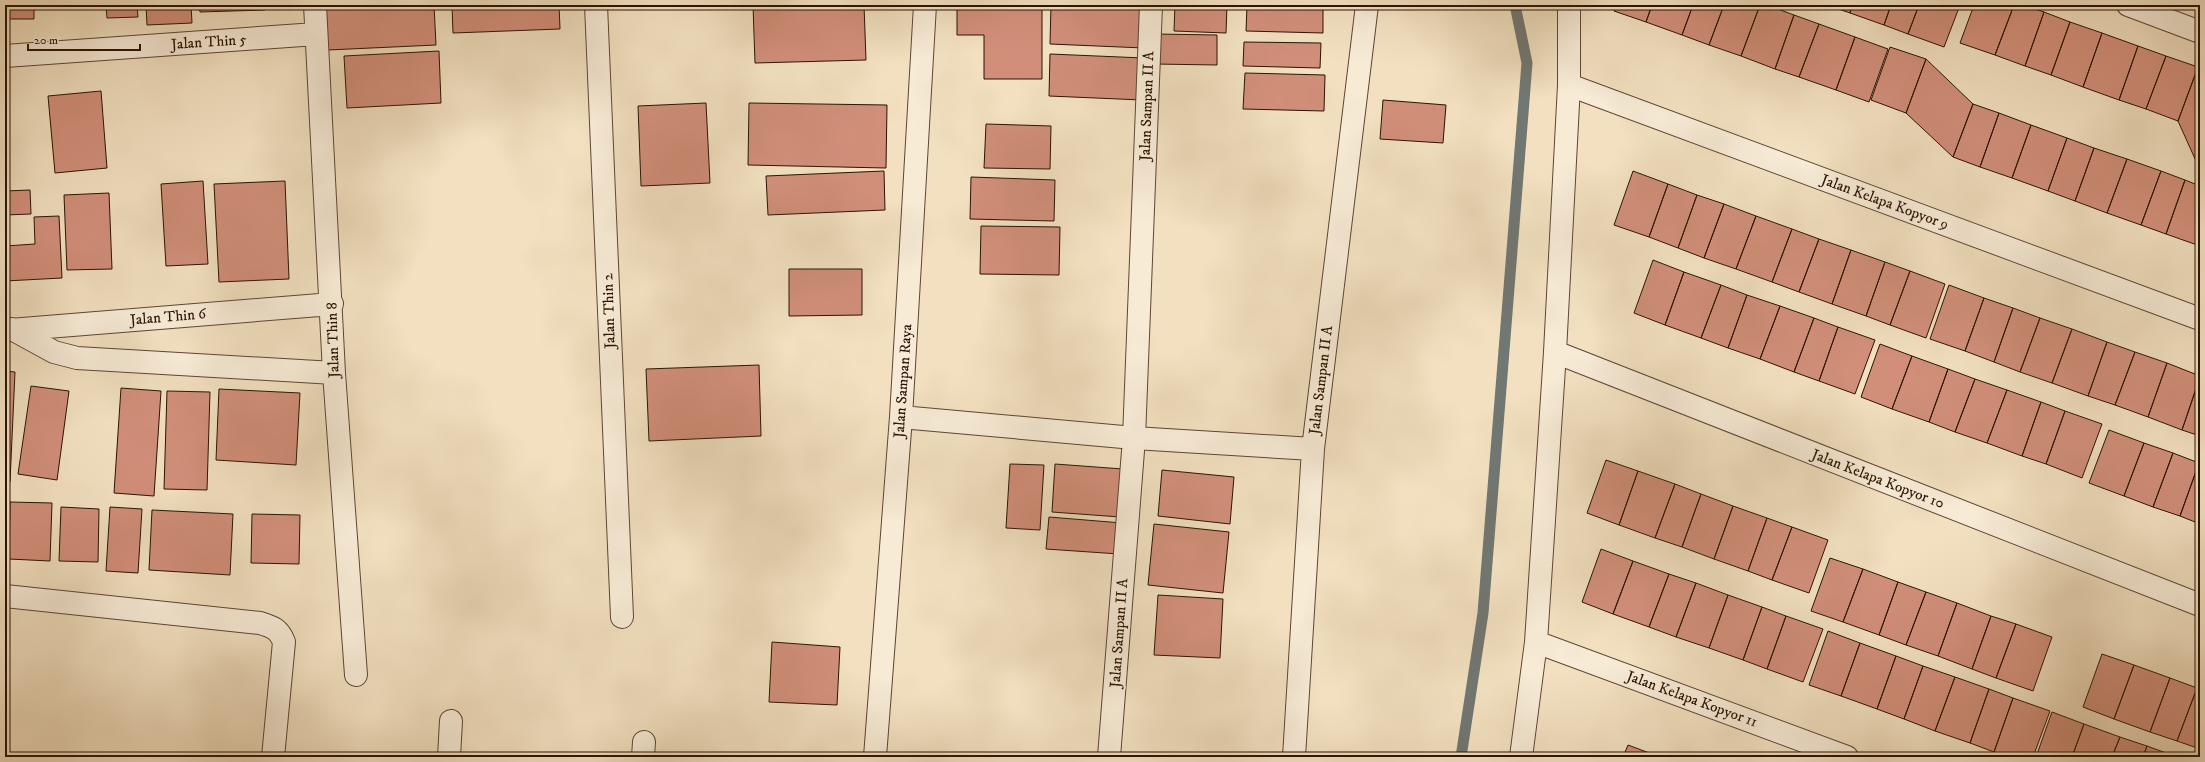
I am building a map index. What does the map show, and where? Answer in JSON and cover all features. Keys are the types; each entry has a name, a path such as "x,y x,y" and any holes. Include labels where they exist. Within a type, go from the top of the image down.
{"street":[{"name":"Jalan Thin 8","path":"315,5 332,304 334,373 356,675"},
{"name":"Jalan Thin 2","path":"596,5 622,618"},
{"name":"Jalan Sampan Raya","path":"875,757 901,417 925,5"},
{"name":"Jalan Sampan II A","path":"1109,757 1134,438 1151,5"},
{"name":"Jalan Sampan II A","path":"1294,757 1313,449 1367,5"},
{"path":"1521,757 1536,642 1555,352 1569,85 1569,5"},
{"path":"2128,5 2200,32"},
{"name":"Jalan Thin 5","path":"5,56 316,34"},
{"name":"Jalan Kelapa Kopyor 9","path":"1569,85 2200,319"},
{"name":"Jalan Thin 6","path":"9,330 332,304"},
{"path":"9,330 54,352 77,358 334,373"},
{"name":"Jalan Kelapa Kopyor 10","path":"1555,352 2200,605"},
{"path":"901,417 1134,438 1313,449"},
{"path":"5,596 260,623 274,627 280,632 284,642 273,757"},
{"name":"Jalan Kelapa Kopyor 11","path":"1536,642 1847,757"},
{"path":"449,757 451,721"}],"building":[{"path":"5,5 34,5 34,19 5,19"},
{"path":"106,5 137,5 138,17 107,18"},
{"path":"146,5 191,5 192,23 147,25"},
{"path":"199,5 265,5 265,10 200,12"},
{"path":"326,5 434,5 436,45 328,50"},
{"path":"452,5 559,5 560,29 453,33"},
{"path":"753,5 864,5 866,60 755,63"},
{"path":"957,5 1042,5 1042,79 984,79 984,35 957,35"},
{"path":"1051,5 1146,5 1144,48 1050,44"},
{"path":"1175,5 1227,5 1226,33 1174,31"},
{"path":"1265,5 1317,5 1317,7"},
{"path":"1616,5 1652,5 1646,22 1614,11"},
{"path":"1652,5 1693,5 1682,35 1646,22"},
{"path":"1693,5 1724,5 1709,45 1682,35"},
{"path":"1724,5 1760,5 1741,56 1709,45"},
{"path":"1760,5 1767,5 1794,15 1775,69 1741,56"},
{"path":"1827,5 1852,5 1850,13"},
{"path":"1852,5 1891,5 1884,25 1850,13"},
{"path":"1891,5 1919,5 1908,34 1884,25"},
{"path":"1919,5 1960,5 1944,47 1908,34"},
{"path":"1974,5 2014,5 1995,55 1960,43"},
{"path":"2014,5 2024,5 2044,12 2025,66 1995,55"},
{"path":"1247,6 1323,8 1323,33 1246,31"},
{"path":"2044,12 2070,22 2051,75 2025,66"},
{"path":"1794,15 1819,24 1799,77 1775,69"},
{"path":"2070,22 2102,33 2083,87 2051,75"},
{"path":"1819,24 1855,37 1836,90 1799,77"},
{"path":"2102,33 2138,46 2119,100 2083,87"},
{"path":"1155,34 1217,35 1217,65 1154,64"},
{"path":"1855,37 1888,49 1869,102 1836,90"},
{"path":"1244,42 1321,43 1320,68 1243,66"},
{"path":"2138,46 2166,56 2146,109 2119,100"},
{"path":"1890,47 1926,59 1906,113 1871,100"},
{"path":"439,51 441,103 347,108 344,56"},
{"path":"1050,54 1144,58 1142,100 1049,96"},
{"path":"2166,56 2198,67 2178,121 2146,109"},
{"path":"1926,59 1973,104 1953,157 1906,113"},
{"path":"2198,67 2200,72 2200,152 2196,161 2178,121"},
{"path":"1245,73 1325,75 1324,111 1243,109"},
{"path":"101,91 107,168 55,173 48,96"},
{"path":"1383,100 1446,105 1443,143 1380,139"},
{"path":"706,103 710,183 641,186 638,106"},
{"path":"749,103 887,105 886,168 748,165"},
{"path":"1973,104 1999,113 1980,167 1953,157"},
{"path":"1999,113 2031,125 2012,178 1980,167"},
{"path":"986,124 1051,126 1050,169 984,168"},
{"path":"2031,125 2067,138 2048,191 2012,178"},
{"path":"2067,138 2094,148 2075,201 2048,191"},
{"path":"2094,148 2127,159 2107,213 2075,201"},
{"path":"2127,159 2161,171 2141,225 2107,213"},
{"path":"884,171 885,210 768,215 766,176"},
{"path":"1633,171 1668,184 1649,237 1614,225"},
{"path":"2161,171 2185,180 2166,234 2141,225"},
{"path":"971,177 1055,180 1054,221 970,219"},
{"path":"2185,180 2200,186 2200,246 2166,234"},
{"path":"203,181 208,264 166,266 161,184"},
{"path":"285,181 289,279 219,282 214,184"},
{"path":"1668,184 1697,195 1678,248 1649,237"},
{"path":"30,190 31,214 5,215 5,191"},
{"path":"109,193 112,269 67,270 64,195"},
{"path":"1697,195 1724,204 1704,258 1678,248"},
{"path":"1724,204 1756,216 1736,269 1704,258"},
{"path":"59,216 62,278 5,281 5,246 35,244 34,217"},
{"path":"1756,216 1792,229 1772,282 1736,269"},
{"path":"981,226 1060,227 1059,275 980,274"},
{"path":"1792,229 1819,239 1799,292 1772,282"},
{"path":"1819,239 1851,250 1832,304 1799,292"},
{"path":"1851,250 1885,262 1866,316 1832,304"},
{"path":"1653,260 1684,272 1665,325 1634,313"},
{"path":"1885,262 1910,271 1890,325 1866,316"},
{"path":"789,269 862,269 862,315 789,316"},
{"path":"1910,271 1945,284 1926,338 1890,325"},
{"path":"1684,272 1721,285 1701,338 1665,325"},
{"path":"1721,285 1747,295 1728,348 1701,338"},
{"path":"1949,285 1984,298 1965,351 1930,339"},
{"path":"1747,295 1780,306 1760,359 1728,348"},
{"path":"1984,298 2013,308 1994,362 1965,351"},
{"path":"1780,306 1814,318 1794,372 1760,359"},
{"path":"2013,308 2040,318 2020,372 1994,362"},
{"path":"1814,318 1838,327 1819,381 1794,372"},
{"path":"2040,318 2072,329 2052,383 2020,372"},
{"path":"1838,327 1875,340 1855,394 1819,381"},
{"path":"2072,329 2107,342 2088,396 2052,383"},
{"path":"2107,342 2135,352 2115,405 2088,396"},
{"path":"1880,344 1912,356 1892,409 1861,397"},
{"path":"2135,352 2167,363 2148,417 2115,405"},
{"path":"1912,356 1948,369 1929,422 1892,409"},
{"path":"2167,363 2200,376 2182,430 2148,417"},
{"path":"759,365 761,436 649,441 646,369"},
{"path":"1948,369 1975,379 1955,432 1929,422"},
{"path":"5,371 15,372 10,482 5,481"},
{"path":"2200,378 2200,436 2182,430"},
{"path":"1975,379 2007,390 1987,443 1955,432"},
{"path":"31,386 69,391 57,480 18,474"},
{"path":"121,388 161,391 154,496 114,493"},
{"path":"219,389 300,393 296,465 216,460"},
{"path":"2007,390 2041,402 2022,456 1987,443"},
{"path":"167,391 210,392 207,490 164,489"},
{"path":"2041,402 2065,411 2046,464 2022,456"},
{"path":"2065,411 2102,424 2082,478 2046,464"},
{"path":"2109,430 2144,443 2124,496 2089,483"},
{"path":"2144,443 2173,453 2153,507 2124,496"},
{"path":"2173,453 2199,463 2180,516 2153,507"},
{"path":"1606,460 1638,471 1619,525 1587,513"},
{"path":"2200,463 2200,524 2180,516"},
{"path":"1010,464 1044,465 1040,530 1006,528"},
{"path":"1055,464 1123,469 1120,517 1052,512"},
{"path":"1162,470 1234,477 1230,524 1158,516"},
{"path":"1638,471 1675,484 1655,538 1619,525"},
{"path":"1675,484 1701,494 1682,547 1655,538"},
{"path":"1701,494 1733,506 1714,559 1682,547"},
{"path":"10,502 52,503 50,561 9,559"},
{"path":"1733,506 1767,518 1748,571 1714,559"},
{"path":"61,507 99,509 98,562 59,561"},
{"path":"110,507 142,509 138,573 106,571"},
{"path":"152,510 233,514 230,575 149,570"},
{"path":"252,514 300,515 299,564 251,563"},
{"path":"1049,517 1122,523 1119,554 1046,549"},
{"path":"1767,518 1792,527 1772,580 1748,571"},
{"path":"1154,524 1229,532 1223,593 1148,585"},
{"path":"1792,527 1828,540 1809,593 1772,580"},
{"path":"1601,549 1633,561 1613,614 1582,602"},
{"path":"1830,558 1863,569 1843,622 1811,611"},
{"path":"1633,561 1669,574 1649,627 1613,614"},
{"path":"1863,569 1898,582 1879,635 1843,622"},
{"path":"1669,574 1696,583 1676,637 1649,627"},
{"path":"1898,582 1926,592 1906,645 1879,635"},
{"path":"1696,583 1728,595 1709,648 1676,637"},
{"path":"1926,592 1957,603 1938,656 1906,645"},
{"path":"1158,595 1223,599 1220,658 1154,655"},
{"path":"1728,595 1762,607 1743,660 1709,648"},
{"path":"1957,603 1991,616 1972,669 1938,656"},
{"path":"1762,607 1786,616 1767,669 1743,660"},
{"path":"1786,616 1823,629 1803,682 1767,669"},
{"path":"1991,616 2016,624 1996,678 1972,669"},
{"path":"2016,624 2052,637 2033,691 1996,678"},
{"path":"1828,631 1860,643 1841,696 1809,685"},
{"path":"772,642 840,647 837,705 769,702"},
{"path":"1860,643 1896,656 1877,709 1841,696"},
{"path":"2102,654 2134,665 2114,719 2083,707"},
{"path":"1896,656 1923,666 1904,719 1877,709"},
{"path":"2134,665 2170,678 2150,732 2114,719"},
{"path":"1923,666 1955,677 1935,731 1904,719"},
{"path":"1955,677 1989,689 1970,743 1935,731"},
{"path":"2170,678 2197,688 2177,741 2150,732"},
{"path":"2197,688 2200,689 2200,749 2177,741"},
{"path":"1989,689 2013,698 1994,752 1970,743"},
{"path":"2013,698 2050,711 2033,757 2010,757 1994,752"},
{"path":"2052,712 2084,724 2072,757 2036,757"},
{"path":"2084,724 2120,737 2112,757 2072,757"},
{"path":"2120,737 2147,746 2143,757 2112,757"},
{"path":"1628,745 1660,757 1623,757"},
{"path":"2147,746 2177,757 2143,757"}],"waterway":[{"path":"1461,757 1483,613 1527,63 1515,5"}]}
